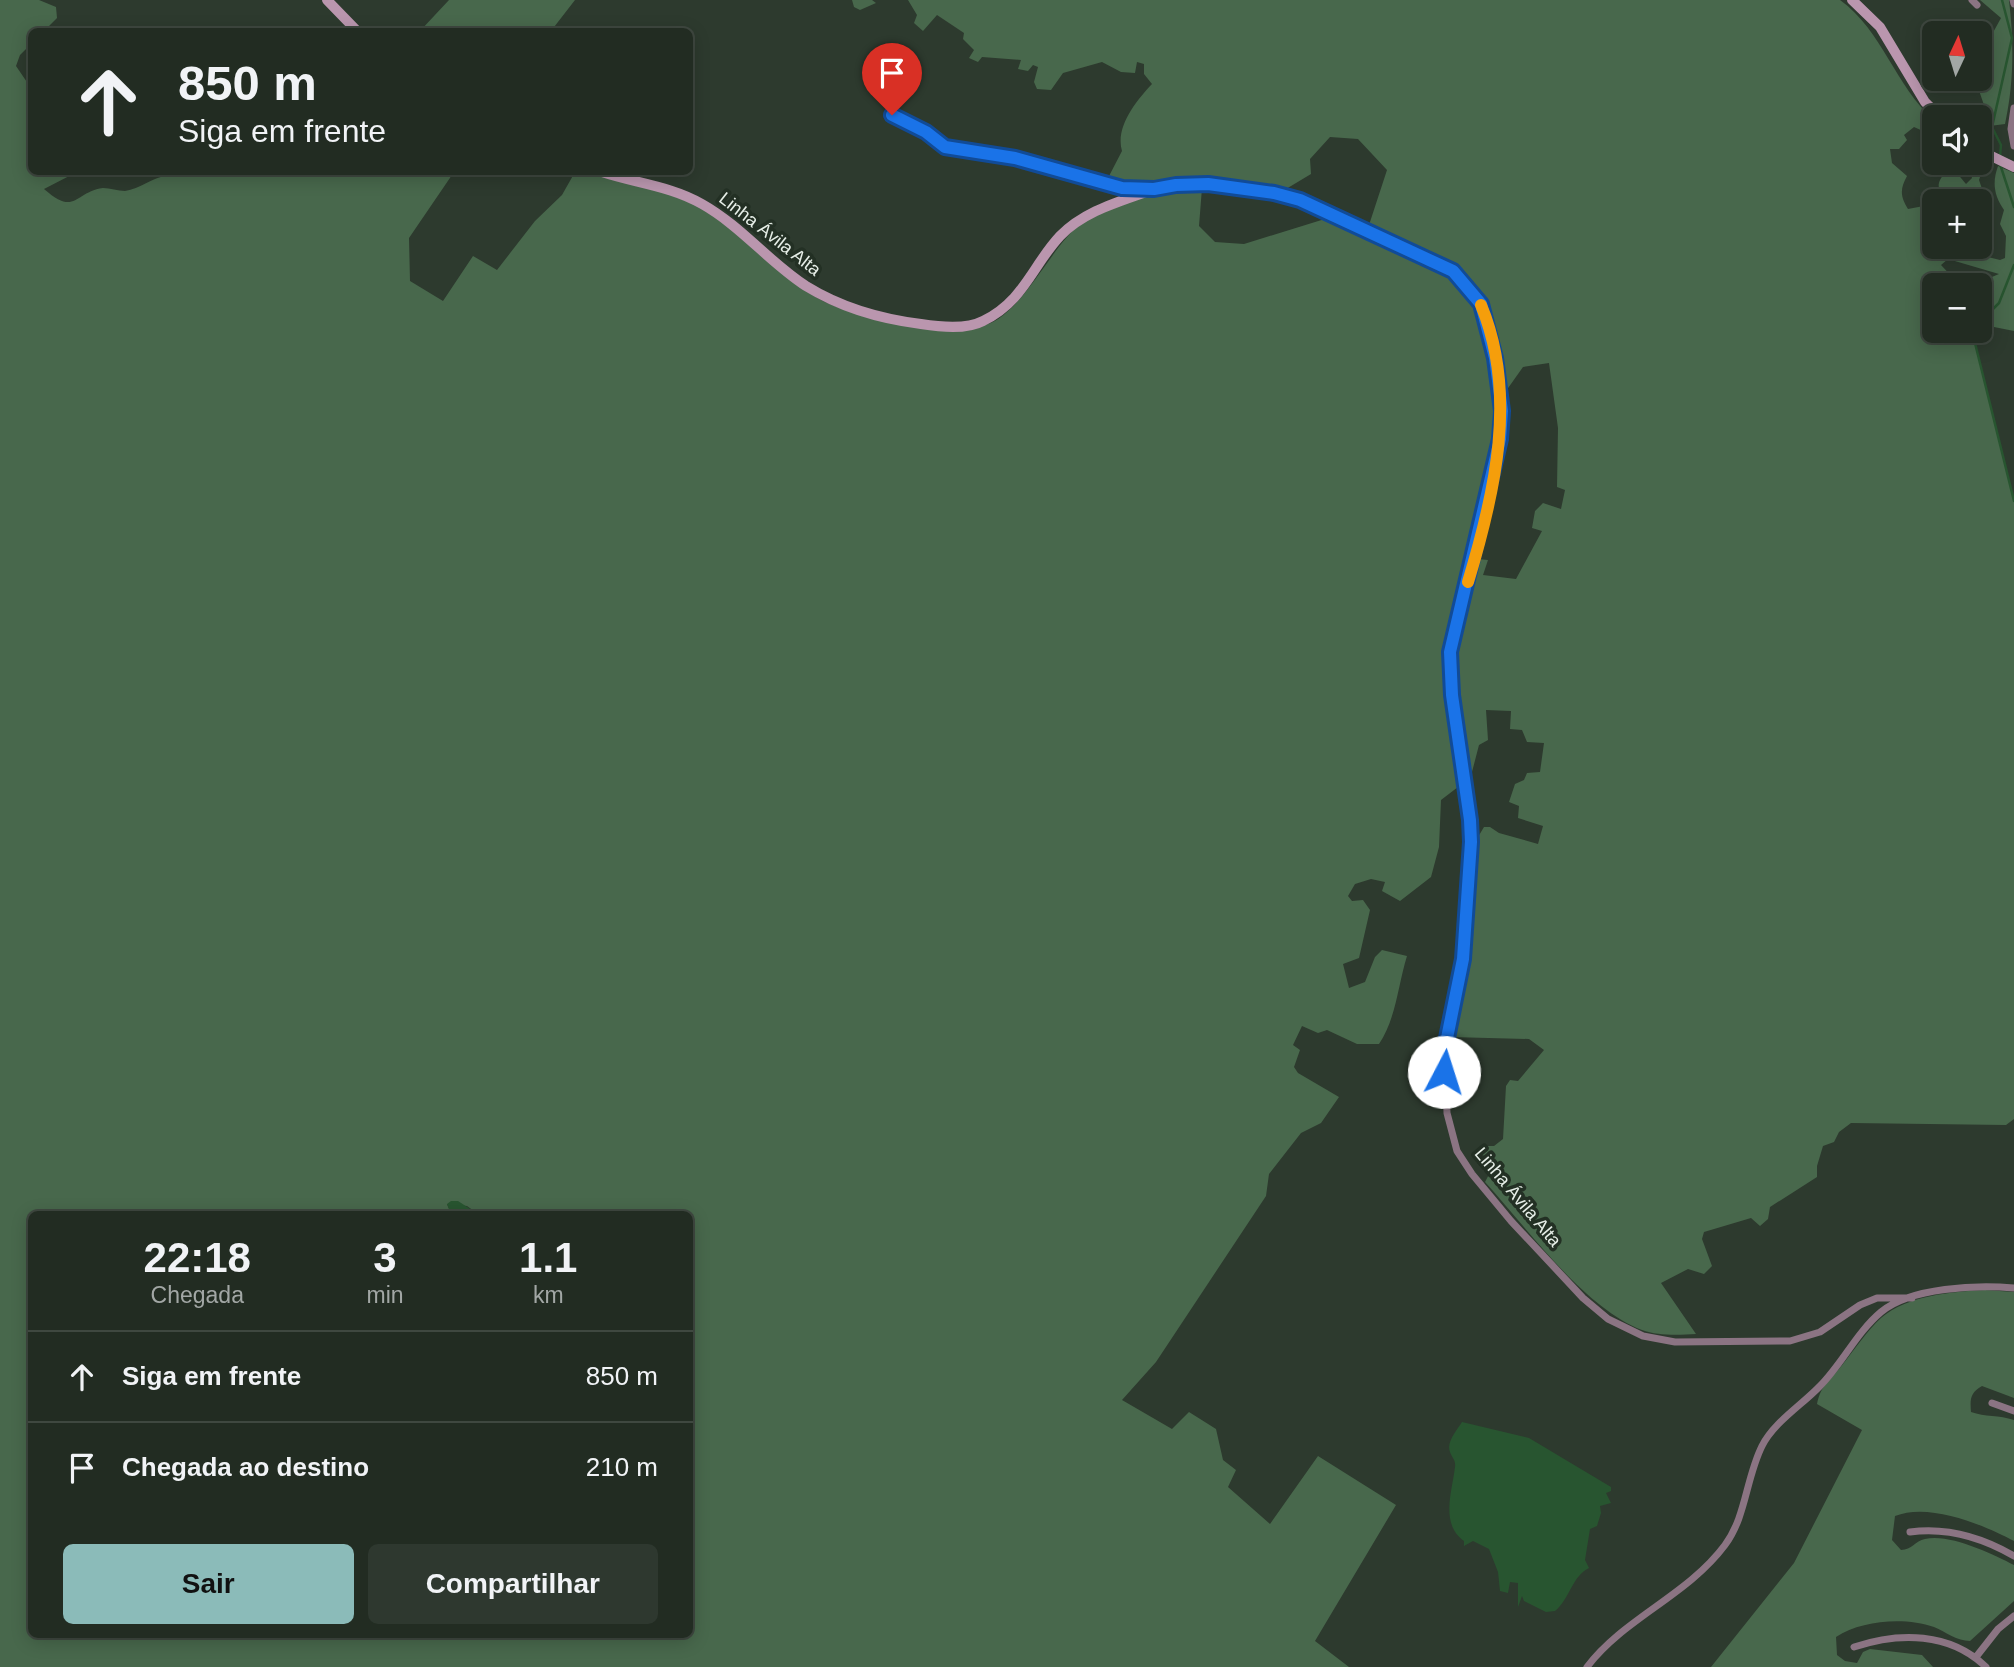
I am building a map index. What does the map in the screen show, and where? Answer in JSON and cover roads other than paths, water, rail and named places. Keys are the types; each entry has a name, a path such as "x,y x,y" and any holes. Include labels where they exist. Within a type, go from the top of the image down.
{"street":[{"path":"327,0 354,28"},
{"path":"1852,0 1880,27 1928,105"},
{"path":"2014,108 2011,129 2014,146"},
{"path":"892,115 955,150 1015,158 1122,188 1154,189"},
{"path":"1992,157 2012,167"},
{"name":"Linha Ávila Alta","path":"613,175 680,193 699,202 725,217 805,285 838,303 883,317 943,327 980,323 1011,304 1060,236 1075,223 1098,209 1154,189 1176,185 1208,184 1274,193 1300,200 1453,271 1473,292 1486,315 1495,358 1502,425 1450,652 1452,695 1471,842 1463,959 1447,1038 1444,1082 1450,1125 1464,1163 1511,1221 1583,1298 1608,1319 1643,1336 1675,1342 1790,1341 1820,1332 1860,1305 1877,1298 1912,1298"},
{"path":"1587,1667 1616,1635 1673,1596 1725,1545 1737,1524 1764,1442 1836,1370 1881,1312 1912,1298 1949,1289 1984,1286 2014,1288"},
{"path":"1992,1403 2014,1412"},
{"path":"1910,1532 1933,1529 1969,1536 2014,1556"},
{"path":"1976,1657 1998,1629 2014,1616"},
{"path":"1854,1647 1880,1638 1910,1636 1947,1642 1976,1657 1986,1667"}],"waterway":[{"path":"2000,157 2001,145 1992,127 2012,38 2002,0"},
{"path":"2000,164 2014,207"},
{"path":"1992,310 1999,303 2014,265"},
{"path":"1975,343 2014,501"}]}
